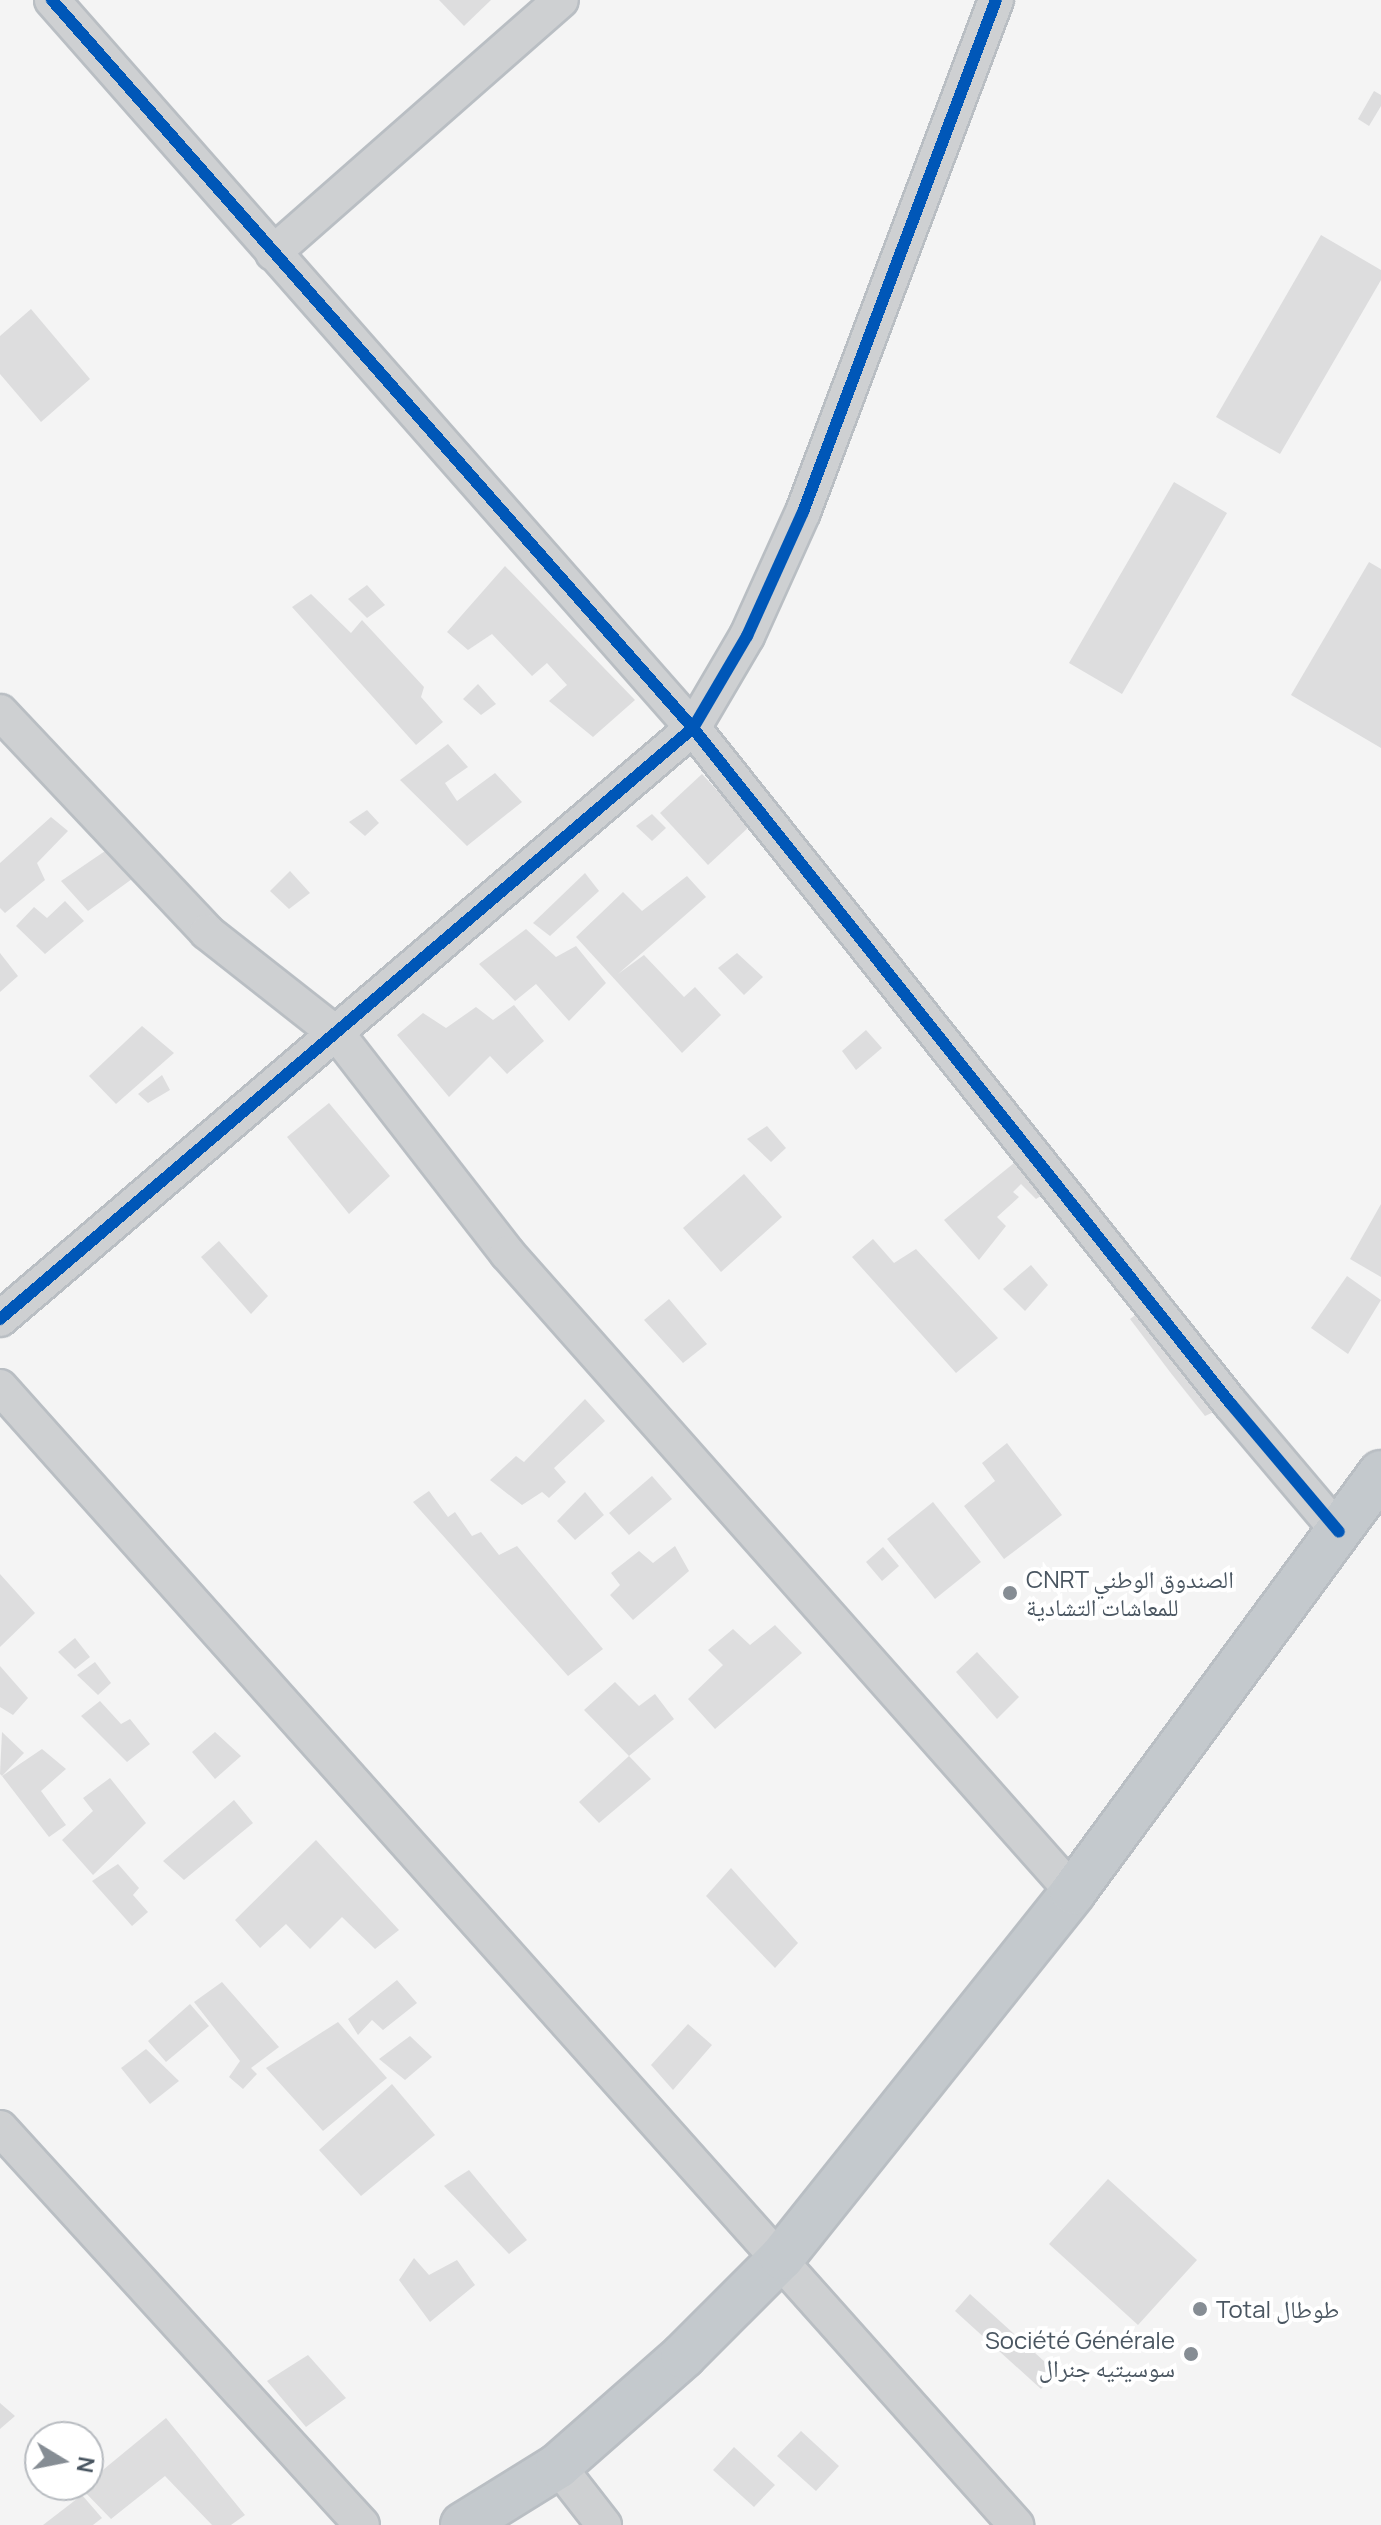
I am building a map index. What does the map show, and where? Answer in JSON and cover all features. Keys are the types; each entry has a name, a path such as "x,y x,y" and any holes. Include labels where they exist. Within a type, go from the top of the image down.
{"highway":[{"path":"463,2525 558,2466 683,2356 782,2257 1073,1892 1381,1473"}],"street":[{"path":"52,0 693,728 1231,1404 1339,1532"},
{"path":"273,253 561,0"},
{"path":"971,0 984,34"},
{"path":"0,1319 338,1035 693,728 747,636 803,512 996,0"},
{"path":"0,712 207,932 338,1035 507,1253 1073,1892"},
{"path":"0,1387 782,2257 1016,2525"},
{"path":"0,2128 362,2525"},
{"path":"558,2466 604,2525"}],"building":[{"path":"439,0 491,0 464,26"},
{"path":"1374,91 1381,95 1381,106 1369,126 1358,119"},
{"path":"1321,235 1381,270 1381,280 1280,454 1216,417"},
{"path":"31,309 90,379 41,422 0,374 0,336"},
{"path":"1174,482 1227,513 1122,694 1069,663"},
{"path":"1369,562 1381,569 1381,748 1291,695"},
{"path":"505,566 635,700 593,737 549,701 567,685 547,663 532,676 492,634 468,650 447,632"},
{"path":"367,585 385,605 367,618 348,599"},
{"path":"311,594 351,633 362,620 424,687 421,697 443,722 416,745 292,607"},
{"path":"478,684 496,704 481,715 463,699"},
{"path":"448,744 468,767 445,783 457,801 495,773 522,802 467,846 400,780"},
{"path":"702,774 750,826 708,865 660,813"},
{"path":"367,810 379,823 365,836 349,822"},
{"path":"652,814 666,828 652,841 636,826"},
{"path":"51,817 68,831 37,863 45,880 5,913 0,908 0,863"},
{"path":"108,849 132,879 88,911 61,881"},
{"path":"290,871 310,893 289,909 270,891"},
{"path":"585,873 599,891 550,936 533,923"},
{"path":"687,876 706,897 618,974 644,955 684,997 695,987 721,1015 682,1053 576,937 623,892 642,911"},
{"path":"65,901 84,921 45,954 16,926 34,907 47,918"},
{"path":"526,929 556,957 576,946 606,983 569,1021 536,984 515,1001 479,964"},
{"path":"0,953 18,976 0,992"},
{"path":"737,953 763,977 744,995 718,968"},
{"path":"514,1005 544,1041 507,1074 490,1056 449,1097 397,1035 423,1013 446,1028 476,1007 493,1020"},
{"path":"142,1026 174,1053 116,1104 89,1076"},
{"path":"866,1030 882,1048 856,1070 842,1051"},
{"path":"162,1075 170,1090 148,1103 138,1094"},
{"path":"329,1103 390,1176 349,1214 287,1137"},
{"path":"767,1126 786,1148 771,1162 747,1139"},
{"path":"1030,1150 1058,1185 1036,1199 1021,1184 1013,1192 1019,1197 997,1217 1006,1226 979,1260 944,1220"},
{"path":"744,1174 782,1217 721,1272 683,1228"},
{"path":"1381,1204 1381,1277 1350,1259"},
{"path":"873,1239 894,1263 916,1249 998,1338 956,1373 852,1257"},
{"path":"219,1241 268,1296 251,1314 201,1257"},
{"path":"1031,1265 1048,1285 1025,1311 1003,1289"},
{"path":"1347,1276 1381,1300 1348,1354 1311,1328"},
{"path":"669,1299 707,1344 683,1363 644,1320"},
{"path":"1151,1303 1231,1404 1205,1416 1170,1372 1130,1319"},
{"path":"585,1399 605,1421 554,1468 566,1482 549,1498 542,1492 522,1505 490,1480 516,1456 524,1462"},
{"path":"1007,1443 1062,1515 1004,1559 964,1506 995,1481 982,1463"},
{"path":"652,1476 672,1499 629,1535 609,1513"},
{"path":"429,1491 448,1517 455,1512 472,1536 481,1532 499,1555 517,1546 603,1649 568,1676 413,1502"},
{"path":"585,1492 604,1515 575,1540 557,1521"},
{"path":"933,1502 981,1562 935,1599 887,1539"},
{"path":"675,1546 689,1571 633,1620 610,1595 620,1585 611,1573 639,1551 653,1563"},
{"path":"883,1547 899,1566 882,1581 866,1562"},
{"path":"0,1574 35,1613 0,1647"},
{"path":"775,1625 802,1653 715,1729 688,1699 723,1665 708,1650 733,1629 750,1645"},
{"path":"75,1638 90,1657 75,1669 58,1652"},
{"path":"977,1652 1019,1697 997,1719 956,1672"},
{"path":"95,1662 111,1683 98,1695 77,1675"},
{"path":"0,1666 28,1698 13,1715 0,1707"},
{"path":"615,1682 639,1706 655,1694 674,1719 629,1756 584,1710"},
{"path":"100,1701 121,1724 130,1719 150,1744 127,1762 81,1716"},
{"path":"2,1732 24,1753 2,1776 0,1774"},
{"path":"215,1732 241,1756 215,1779 192,1752"},
{"path":"42,1749 66,1769 41,1791 66,1825 49,1837 2,1776"},
{"path":"629,1756 651,1779 599,1823 579,1802"},
{"path":"110,1778 146,1823 93,1875 62,1840 93,1811 83,1798"},
{"path":"234,1800 253,1823 184,1880 163,1861"},
{"path":"316,1840 399,1930 375,1949 342,1917 310,1949 286,1924 260,1948 235,1920"},
{"path":"118,1864 139,1888 133,1895 148,1912 132,1926 92,1881"},
{"path":"731,1868 798,1943 775,1968 706,1896"},
{"path":"397,1980 417,2003 383,2030 372,2020 358,2035 348,2019"},
{"path":"222,1982 279,2047 251,2068 257,2074 243,2089 229,2077 240,2061 194,2002"},
{"path":"190,2004 209,2026 166,2062 148,2041"},
{"path":"338,2022 387,2078 323,2131 266,2068"},
{"path":"688,2024 712,2045 673,2090 651,2065"},
{"path":"410,2036 432,2057 405,2080 379,2059"},
{"path":"146,2049 179,2081 150,2104 121,2068"},
{"path":"392,2084 435,2135 361,2196 319,2150"},
{"path":"469,2170 527,2240 509,2254 444,2186"},
{"path":"1108,2179 1197,2260 1138,2325 1049,2244"},
{"path":"414,2258 429,2275 457,2260 475,2285 430,2322 399,2280"},
{"path":"970,2294 1056,2372 1041,2389 955,2311"},
{"path":"308,2355 346,2398 306,2427 267,2381"},
{"path":"0,2403 15,2416 0,2429"},
{"path":"166,2418 245,2515 231,2525 212,2525 165,2476 111,2519 94,2501 104,2501 104,2469"},
{"path":"801,2431 839,2466 816,2491 777,2456"},
{"path":"734,2447 775,2485 754,2507 713,2470"},
{"path":"74,2501 87,2501 102,2518 93,2525 43,2525"}],"cycle path":[{"path":"52,0 693,728 1231,1404 1339,1532"},
{"path":"0,1319 693,728 747,636 803,512 996,0"}],"place":[{"name":"CNRT الصندوق الوطني للمعاشات التشادية","path":"1010,1593"},
{"name":"Total طوطال","path":"1200,2309"},
{"name":"Société Générale سوسيتيه جنرال","path":"1191,2354"}]}
